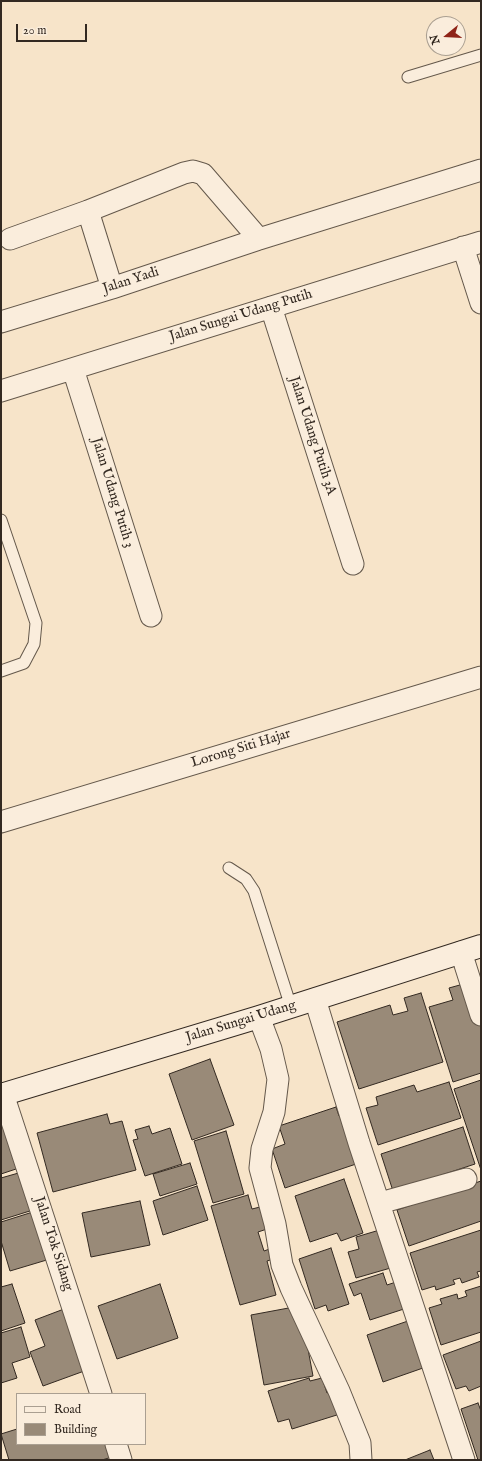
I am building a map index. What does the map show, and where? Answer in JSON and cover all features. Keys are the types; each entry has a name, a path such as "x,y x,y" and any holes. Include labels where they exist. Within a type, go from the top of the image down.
{"street":[{"name":"Jalan Yadi","path":"1,322 112,288 259,239 481,170"},
{"path":"10,239 88,211 184,173 193,171 203,174 259,239"},
{"path":"88,211 112,288"},
{"path":"472,244 481,303"},
{"name":"Jalan Sungai Udang Putih","path":"1,391 472,244"},
{"name":"Jalan Udang Putih 3A","path":"271,307 353,564"},
{"name":"Jalan Udang Putih 3","path":"73,368 151,616"},
{"name":"Lorong Siti Hajar","path":"1,822 481,677"},
{"path":"471,949 481,1015"},
{"name":"Jalan Sungai Udang","path":"2,1093 260,1017 471,949"},
{"path":"315,999 464,1460"},
{"path":"260,1017 271,1049 278,1079 274,1112 262,1149 260,1168 275,1224 282,1265 291,1288 339,1391 360,1443 361,1460"},
{"name":"Jalan Tok Sidang","path":"2,1093 102,1393"},
{"path":"380,1203 466,1179"},
{"path":"116,1445 121,1460"}],"lane":[{"path":"408,77 481,55"},
{"path":"1,520 36,623 34,644 24,663 1,670"},
{"path":"229,868 246,879 254,891 291,1007"}],"building":[{"path":"467,983 481,1027 481,1073 453,1082 429,1007 453,1000 449,988"},
{"path":"421,993 443,1062 359,1089 337,1022 390,1005 393,1015 408,1011 404,998"},
{"path":"210,1059 234,1125 192,1140 169,1074"},
{"path":"481,1080 481,1170 454,1089"},
{"path":"449,1082 461,1118 378,1145 366,1108 378,1105 376,1097 414,1085 417,1092"},
{"path":"336,1107 339,1116 346,1113 362,1162 285,1188 272,1149 285,1144 279,1126"},
{"path":"107,1114 110,1124 122,1121 136,1170 53,1192 37,1133"},
{"path":"5,1121 19,1168 1,1174 1,1122"},
{"path":"149,1126 152,1134 170,1128 182,1164 145,1176 133,1140 138,1139 135,1130"},
{"path":"463,1127 475,1164 393,1191 381,1154"},
{"path":"226,1131 244,1194 213,1203 194,1141"},
{"path":"190,1163 197,1184 160,1196 153,1174"},
{"path":"22,1172 33,1210 1,1220 1,1178"},
{"path":"344,1179 363,1233 341,1241 337,1233 310,1242 295,1196"},
{"path":"481,1181 481,1221 409,1246 397,1210"},
{"path":"197,1186 208,1220 163,1235 153,1201"},
{"path":"248,1195 252,1209 260,1207 267,1229 258,1232 264,1251 275,1247 277,1258 267,1261 276,1295 240,1305 211,1206"},
{"path":"140,1201 150,1245 91,1257 82,1213"},
{"path":"36,1211 50,1259 10,1271 1,1241 1,1222"},
{"path":"383,1229 394,1267 356,1278 348,1252 359,1249 356,1237"},
{"path":"481,1230 481,1271 477,1272 479,1277 462,1283 460,1278 453,1280 455,1284 436,1290 435,1286 422,1290 410,1253"},
{"path":"331,1248 349,1304 328,1311 326,1305 315,1309 299,1259"},
{"path":"383,1273 387,1285 399,1281 407,1308 370,1320 361,1293 354,1296 349,1284"},
{"path":"12,1284 25,1323 1,1331 1,1287"},
{"path":"160,1284 178,1338 117,1359 98,1306"},
{"path":"481,1286 481,1332 441,1345 429,1308 442,1304 440,1299 457,1294 458,1299 467,1296 465,1291"},
{"path":"294,1307 303,1322 313,1376 264,1385 251,1315"},
{"path":"64,1309 87,1370 43,1386 30,1352 45,1346 35,1320"},
{"path":"408,1321 423,1368 383,1382 367,1335"},
{"path":"21,1327 30,1357 12,1363 17,1378 1,1383 1,1333"},
{"path":"481,1341 481,1386 469,1391 466,1386 456,1389 443,1355"},
{"path":"309,1378 310,1381 322,1378 327,1393 333,1391 340,1414 292,1429 289,1419 278,1422 268,1391"},
{"path":"478,1403 481,1411 481,1460 478,1460 461,1409"},
{"path":"16,1429 16,1445 108,1445 112,1457 102,1460 9,1460 1,1434"},
{"path":"430,1450 434,1460 405,1460"}]}
